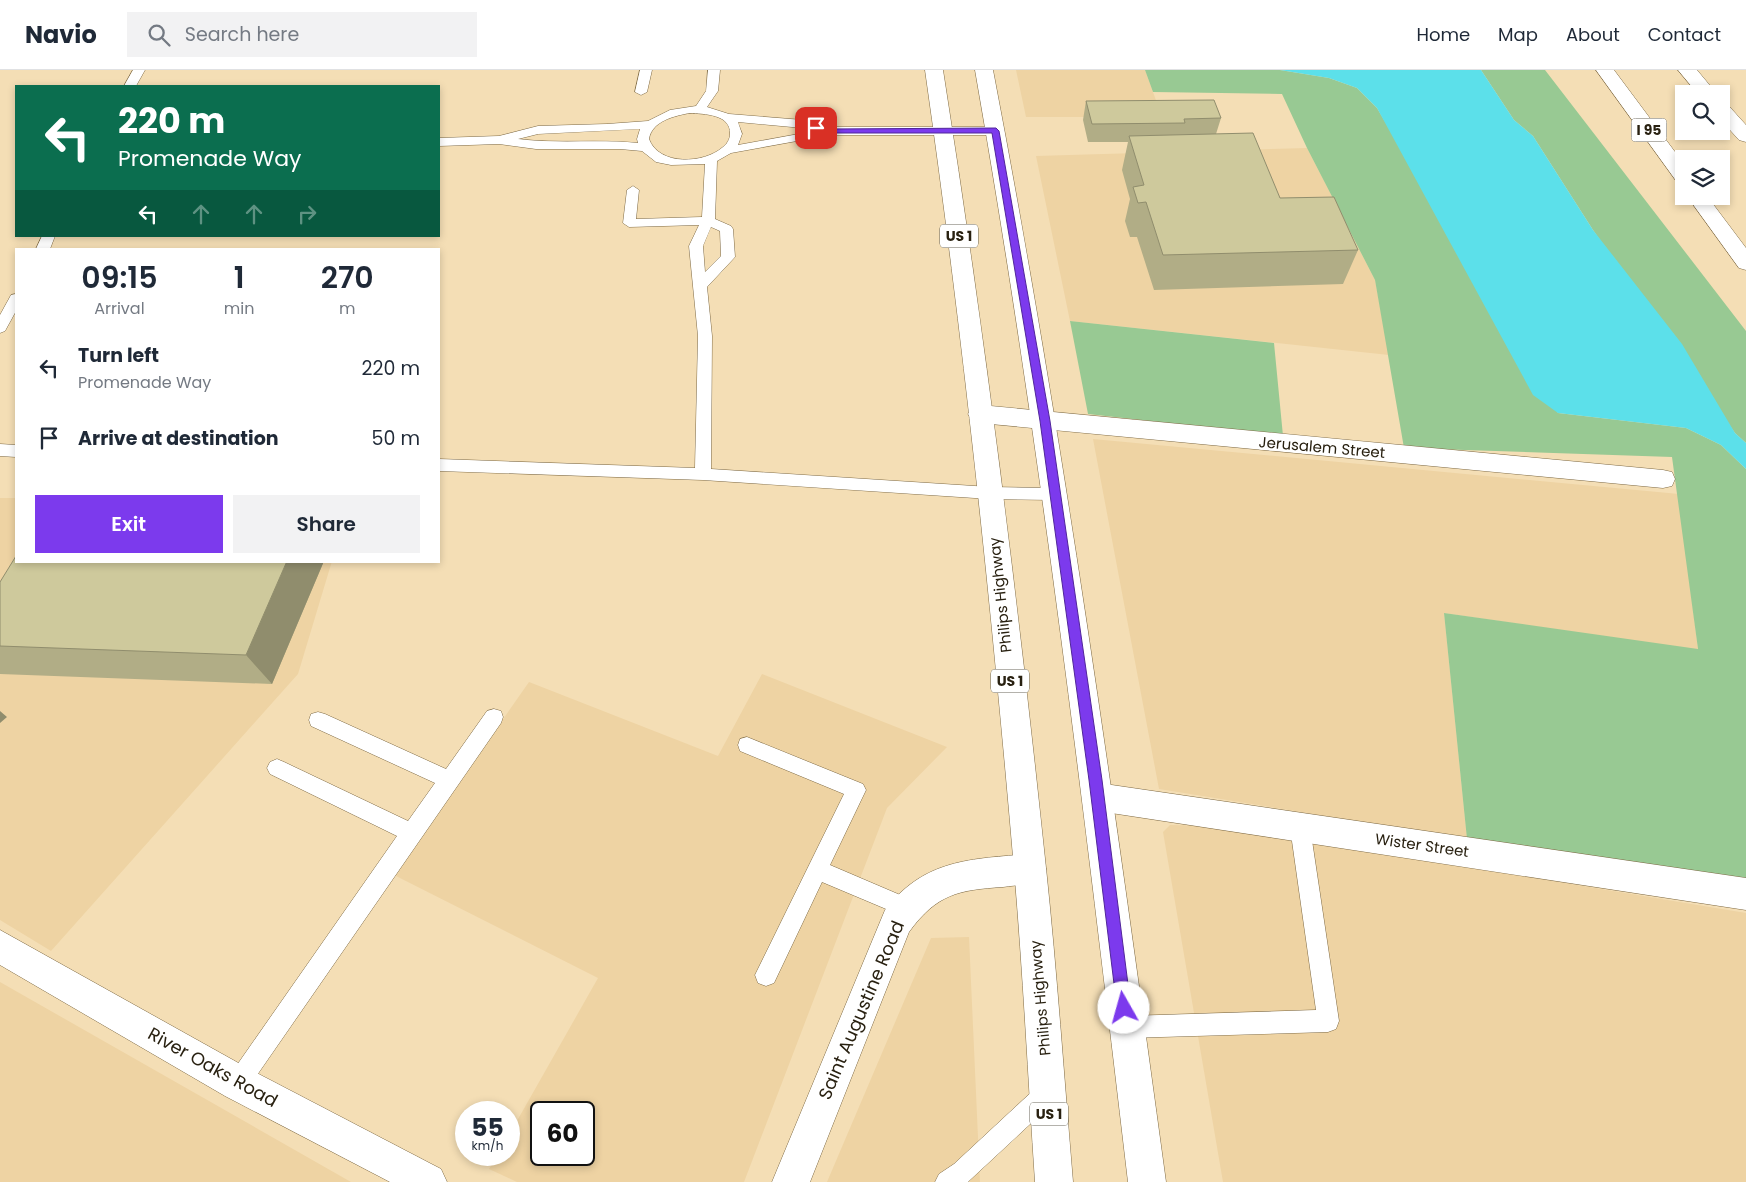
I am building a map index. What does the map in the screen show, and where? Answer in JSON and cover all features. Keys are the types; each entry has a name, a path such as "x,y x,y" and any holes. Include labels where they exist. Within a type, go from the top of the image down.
{"main road":[{"name":"Philips Highway","path":"934,70 962,256 990,493 1030,869 1054,1182"},
{"path":"984,70 1045,421 1098,797 1147,1182"},
{"path":"1687,70 1706,85"},
{"name":"I 95","path":"1606,74 1675,166"},
{"path":"1730,119 1746,136"},
{"path":"1704,205 1746,263"},
{"name":"Jerusalem Street","path":"980,414 1663,479"},
{"name":"Wister Street","path":"1098,797 1746,894"},
{"name":"Saint Augustine Road","path":"791,1182 897,921 906,907 939,882 971,874 1030,869"},
{"name":"River Oaks Road","path":"0,947 238,1083 428,1182"}],"lane":[{"path":"131,85 139,70"},
{"path":"641,92 646,70"},
{"path":"699,110 712,91 714,70"},
{"path":"725,117 736,128 737,137 728,150 710,160 680,163 665,160 654,155 646,148 643,140 645,132 651,124 661,117 675,112 699,110 706,110 725,117 803,124 830,131"},
{"path":"499,140 538,130 607,128 651,124"},
{"path":"728,150 790,140 830,131 996,131"},
{"path":"440,142 499,140 536,145 620,145 646,148"},
{"path":"703,474 705,336 696,246 708,221 710,160"},
{"path":"633,190 629,223 708,221 726,229 728,257 700,286"},
{"path":"0,328 15,300"},
{"path":"0,450 15,451"},
{"path":"440,465 703,474 990,493 1054,494"},
{"path":"238,1083 411,833 494,717"},
{"path":"318,720 449,780"},
{"path":"747,745 856,790 766,976"},
{"path":"277,768 411,833"},
{"path":"1127,1027 1328,1022 1300,827"},
{"path":"817,870 906,907"},
{"path":"957,1179 1047,1093"}],"shaded area":[{"path":"1016,70 1145,70 1162,117 1026,117"},
{"path":"1307,148 1375,280 1389,355 1070,321 1036,156"},
{"path":"1093,439 1679,494 1698,650 1444,613 1467,839 1159,789"},
{"path":"0,498 15,498 15,563 331,563 298,674 51,951 0,920"},
{"path":"762,674 947,747 887,808 744,1182 517,1182 489,1169 491,1166 520,1166 520,1116 598,978 394,875 529,682 718,756"},
{"path":"1170,825 1220,826 1746,913 1746,1182 1223,1182 1163,832"},
{"path":"969,937 980,1182 827,1182 931,938"},
{"path":"0,982 351,1182 0,1182"}],"green space":[{"path":"1145,70 1280,70 1329,78 1357,88 1377,108 1558,413 1686,428 1721,445 1746,469 1746,881 1467,839 1444,613 1698,649 1672,457 1404,448 1375,280 1307,148 1282,94 1153,92"},
{"path":"1481,70 1545,70 1746,331 1746,443 1735,433 1593,230 1533,136 1514,120"},
{"path":"1070,321 1274,343 1283,436 1088,414"}],"water":[{"path":"1280,70 1481,70 1514,120 1533,136 1593,230 1682,344 1735,433 1746,443 1746,469 1721,445 1686,428 1558,413 1533,395 1377,108 1357,88 1329,78"}],"building":[{"path":"1214,100 1221,118 1184,119 1185,123 1092,124 1086,101"},
{"path":"1253,133 1280,198 1334,197 1358,250 1163,255 1146,202 1138,203 1133,187 1144,185 1129,136"},
{"path":"15,558 15,563 286,563 246,655 0,646 0,582"}],"route":[{"path":"816,128 830,131 996,131 1045,421 1095,780 1124,1008"}]}
